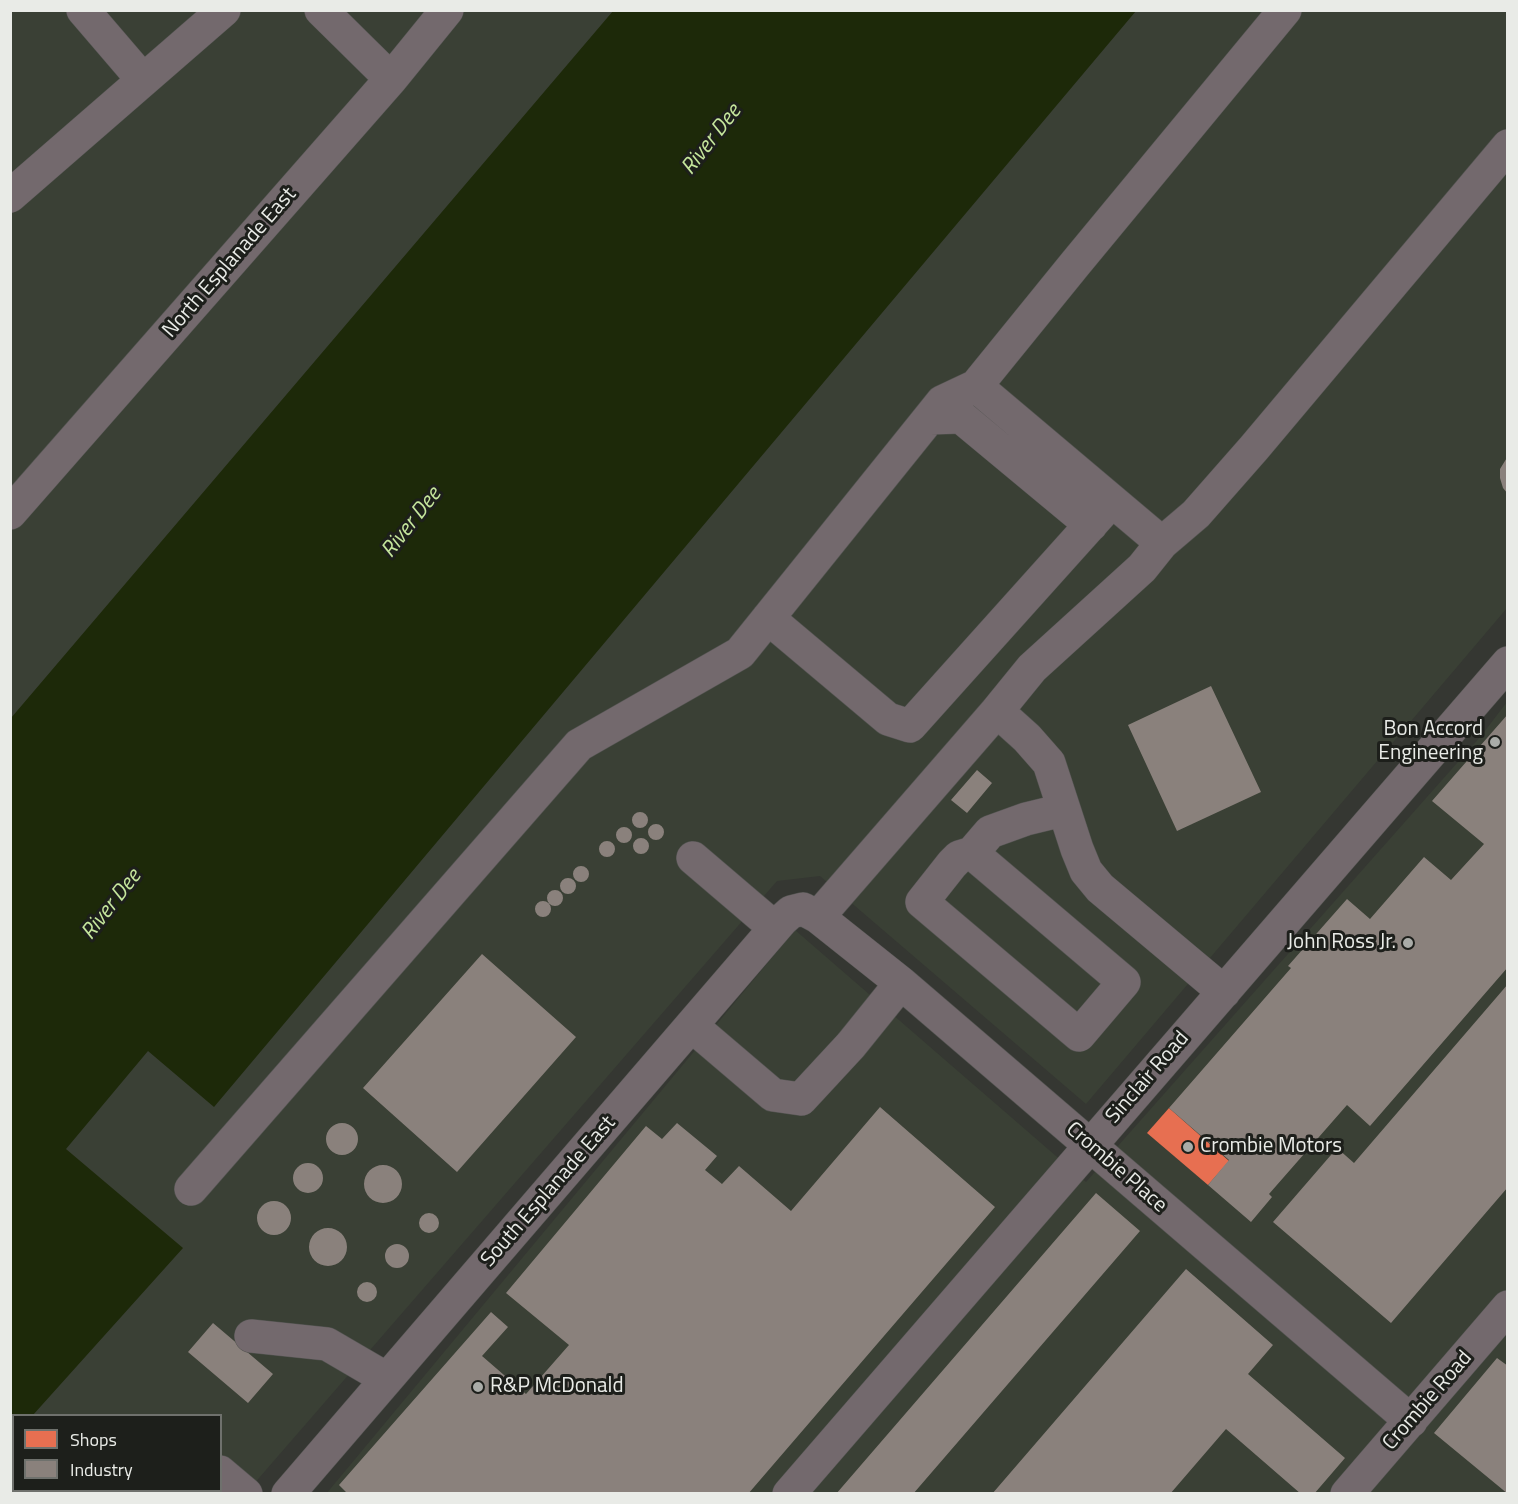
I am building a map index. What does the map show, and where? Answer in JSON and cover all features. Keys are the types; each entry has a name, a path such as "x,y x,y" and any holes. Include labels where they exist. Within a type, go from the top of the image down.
{"street":[{"path":"83,10 143,80"},
{"path":"10,196 224,10"},
{"path":"321,10 391,79"},
{"name":"North Esplanade East","path":"10,513 391,79 447,10"},
{"path":"191,1190 579,746 740,653 942,402 976,387 1285,10"},
{"path":"818,917 1032,669 1142,568 1162,543 1196,514 1508,146"},
{"path":"976,387 1102,513"},
{"path":"930,418 961,417 1102,513 1162,543"},
{"path":"768,618 888,719 910,726 1102,513"},
{"name":"Sinclair Road","path":"789,1494 1508,663"},
{"path":"997,711 1027,738 1049,763 1063,810 1086,871 1100,888 1224,992"},
{"path":"972,853 1124,982 1079,1035 922,902 952,864 959,857 972,853 990,832 1026,819 1063,810"},
{"path":"693,858 775,928"},
{"name":"South Esplanade East","path":"288,1494 775,928 791,912 803,909 818,917"},
{"name":"Crombie Place","path":"818,917 901,983 1411,1421"},
{"path":"693,1026 773,1095 801,1099 851,1045 901,983"},
{"name":"Crombie Road","path":"1347,1494 1508,1307"},
{"path":"251,1336 327,1344 387,1379"},
{"path":"222,1474 246,1494"}],"shaded area":[{"path":"10,11 1507,11 1507,608 1086,1104 820,876 777,881 246,1493 11,1493"},
{"path":"1507,702 1507,1493 326,1494 795,930 1086,1182 1481,736"}],"water":[{"name":"River Dee","path":"613,11 1136,11 214,1107 148,1051 66,1149 183,1248 34,1414 12,1414 11,1441 11,718"}],"building: Shops":[{"name":"Crombie Motors","path":"1169,1108 1229,1161 1208,1185 1147,1133"}],"building: Industry":[{"path":"1508,456 1508,494 1503,488 1500,469"},
{"path":"1211,686 1261,792 1177,831 1128,725"},
{"path":"1508,714 1508,967 1370,1126 1347,1105 1269,1194 1272,1197 1251,1222 1208,1185 1229,1160 1169,1108 1291,968 1288,966 1347,899 1370,919 1424,857 1451,880 1484,844 1432,801"},
{"path":"977,770 992,783 967,813 951,800"},
{"path":"640,812 648,820 640,828 632,820"},
{"path":"656,824 664,832 656,840 648,832"},
{"path":"624,827 632,835 624,843 616,835"},
{"path":"641,838 649,846 641,854 633,846"},
{"path":"607,841 615,849 607,857 599,849"},
{"path":"581,866 589,874 581,882 573,874"},
{"path":"568,878 576,886 568,894 560,886"},
{"path":"555,890 563,898 555,906 547,898"},
{"path":"543,901 551,909 543,917 535,909"},
{"path":"482,954 576,1037 457,1172 363,1088"},
{"path":"1508,984 1508,1187 1391,1323 1273,1222 1337,1148 1354,1163"},
{"path":"880,1107 995,1207 748,1494 348,1494 339,1485 491,1312 508,1327 482,1356 526,1394 569,1345 506,1293 646,1126 662,1139 677,1123 717,1156 705,1170 722,1184 739,1166 791,1211"},
{"path":"342,1123 353,1128 358,1139 353,1150 342,1155 331,1150 326,1139 331,1128"},
{"path":"308,1163 319,1167 323,1178 319,1189 308,1193 297,1189 293,1178 297,1167"},
{"path":"383,1165 396,1171 402,1184 396,1197 383,1203 370,1197 364,1184 370,1171"},
{"path":"1096,1193 1140,1231 913,1494 836,1494"},
{"path":"274,1201 286,1206 291,1218 286,1230 274,1235 262,1230 257,1218 262,1206"},
{"path":"425,1213 433,1213 439,1219 439,1227 433,1233 425,1233 419,1227 419,1219"},
{"path":"328,1228 342,1233 347,1247 342,1261 328,1266 314,1261 309,1247 314,1233"},
{"path":"397,1244 406,1247 409,1256 406,1265 397,1268 388,1265 385,1256 388,1247"},
{"path":"1186,1269 1273,1345 1248,1374 1345,1458 1314,1494 1301,1494 1226,1429 1170,1494 992,1494"},
{"path":"367,1282 374,1285 377,1292 374,1299 367,1302 360,1299 357,1292 360,1285"},
{"path":"213,1323 273,1374 248,1403 188,1352"},
{"path":"1497,1358 1508,1366 1508,1494 1434,1433"},
{"path":"42,1492 122,1492 122,1494 42,1494"}],"place":[{"name":"Bon Accord Engineering","path":"1495,742"},
{"name":"John Ross Jr.","path":"1408,943"},
{"name":"Crombie Motors","path":"1188,1147"},
{"name":"R&P McDonald","path":"478,1387"}]}
